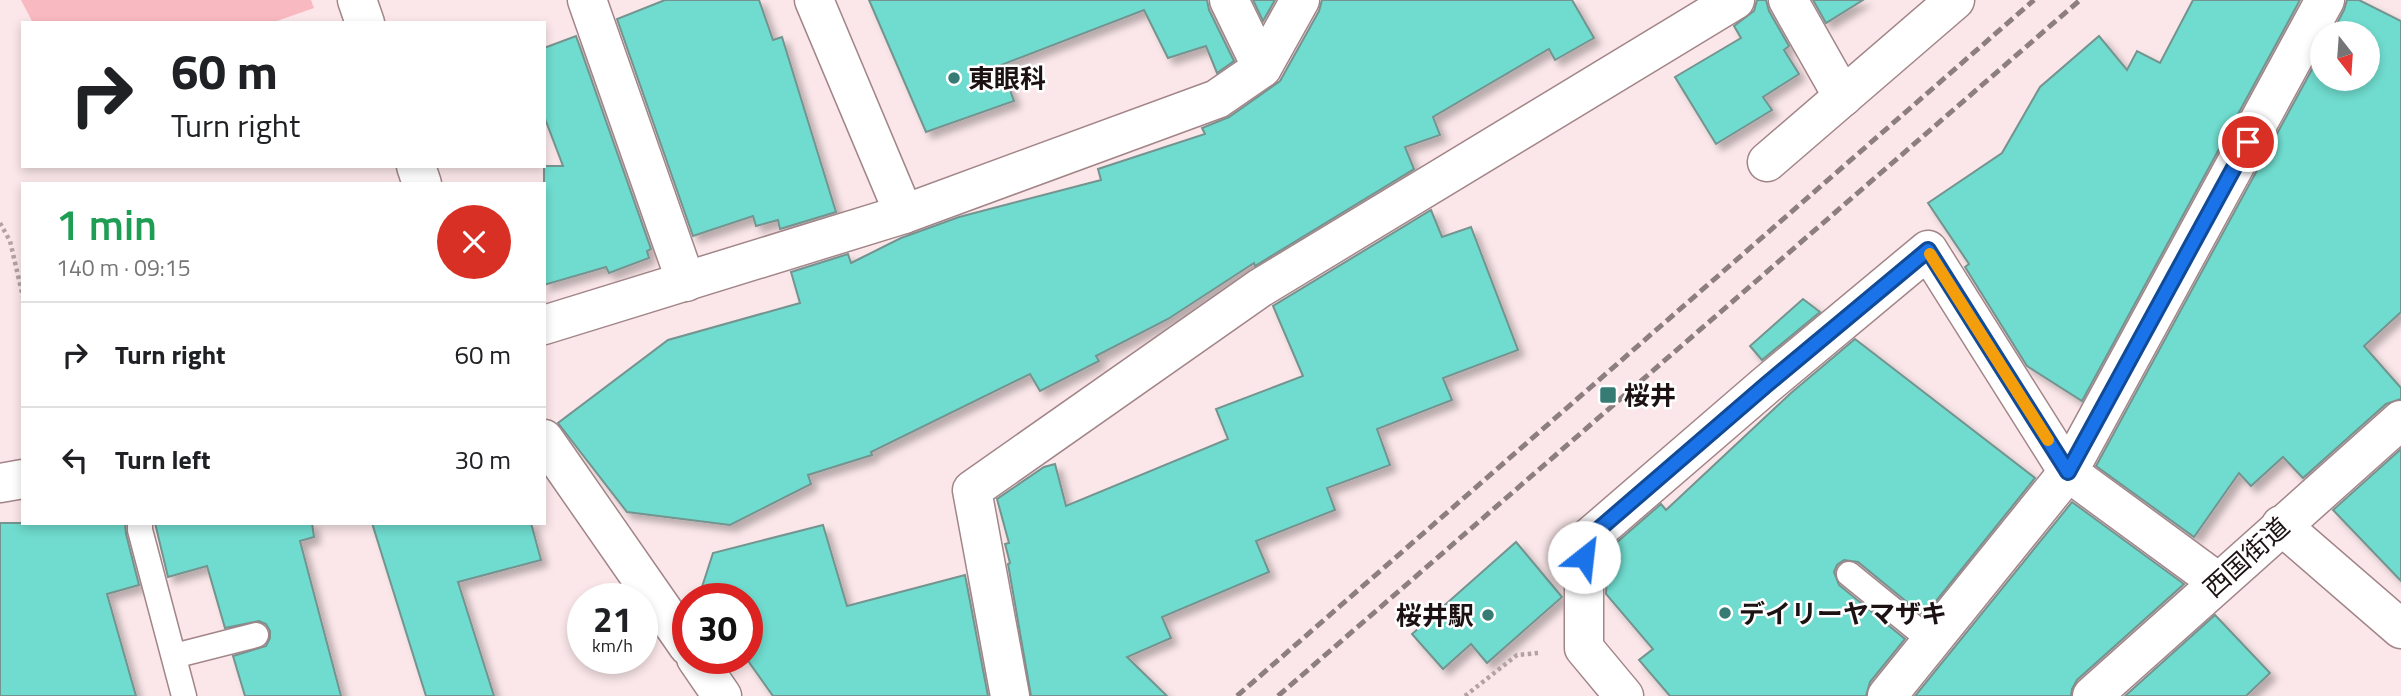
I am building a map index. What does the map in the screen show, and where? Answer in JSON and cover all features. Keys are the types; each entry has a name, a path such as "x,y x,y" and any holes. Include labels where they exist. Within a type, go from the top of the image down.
{"street":[{"path":"357,0 364,21"},
{"path":"587,0 687,282"},
{"path":"814,0 904,214"},
{"path":"1229,0 1262,68"},
{"path":"546,324 904,214 1217,99 1262,68 1300,0"},
{"path":"1010,696 972,490 1261,288 1735,0"},
{"path":"1788,0 1843,97"},
{"path":"1767,162 1955,0"},
{"path":"1887,696 2068,472 2325,0"},
{"path":"1624,696 1584,648 1584,542 1928,250 2068,472 2218,582"},
{"name":"西国街道","path":"2092,696 2401,420"},
{"path":"546,442 672,623"},
{"path":"0,483 21,479"},
{"path":"2281,525 2401,629"},
{"path":"707,674 722,696"}],"lane":[{"path":"140,525 184,696"},
{"path":"1849,574 1930,640"},
{"path":"174,656 256,635"}],"path":[{"path":"0,223 10,241 21,289"},
{"path":"1465,696 1517,655 1584,648"}],"shaded area":[{"path":"21,0 311,0 314,8 277,21 32,21"}],"building":[{"path":"665,0 759,0 773,40 782,37 836,212 780,229 778,220 756,226 753,216 693,236 617,19"},
{"path":"869,0 1207,0 1209,10 1234,61 1217,73 1206,46 1168,58 1144,10 1001,65 1014,101 926,132"},
{"path":"1253,0 1275,0 1263,21"},
{"path":"1322,0 1572,0 1594,38 1555,60 1549,49 1433,117 1440,135 1405,147 1414,169 1255,266 1254,263 1168,319 1096,356 1099,361 1040,391 1030,374 871,452 872,455 808,475 811,484 730,525 627,512 558,423 668,340 800,303 791,272 848,254 851,263 901,238 959,217 1101,180 1098,169 1205,134 1202,128 1229,117 1280,81 1319,11"},
{"path":"1757,0 1766,0 1769,11 1789,46 1784,50 1799,74 1763,97 1772,110 1716,144 1675,77 1741,38 1734,26 1754,11"},
{"path":"1813,0 1863,0 1826,23"},
{"path":"2193,0 2300,0 2082,401 2027,366 1965,267 1969,264 1928,203 2002,153 2040,87 2099,36 2127,70 2137,51 2160,63"},
{"path":"2347,0 2359,0 2401,21 2401,312 2364,346 2401,388 2401,399 2386,404 2303,478 2283,457 2251,486 2239,473 2194,537 2096,466 2310,73 2310,91 2380,91 2380,21 2338,21"},
{"path":"576,36 651,249 647,251 649,258 609,273 606,267 546,284 544,168 563,166 546,121 546,47"},
{"path":"1431,210 1442,237 1471,227 1518,350 1443,378 1452,400 1377,429 1390,465 1327,488 1335,510 1256,541 1269,572 1162,617 1171,638 1127,657 1167,696 1031,696 1005,544 1009,543 997,499 1044,467 1055,464 1066,506 1228,439 1216,409 1303,376 1273,306"},
{"path":"1803,299 1820,312 1762,360 1750,346"},
{"path":"1855,339 2035,478 1924,616 1858,562 1844,560 1837,565 1834,572 1839,585 1905,639 1870,682 1866,696 1670,696 1639,660 1653,649 1606,594 1608,550 1661,504 1666,510 1791,393"},
{"path":"2401,449 2401,581 2333,510"},
{"path":"2072,502 2184,584 2077,680 2071,696 1915,696"},
{"path":"0,523 125,525 139,585 107,594 136,696 0,696"},
{"path":"155,525 312,525 314,537 300,541 341,696 245,696 233,656 266,646 270,631 266,624 259,621 225,628 207,566 168,577"},
{"path":"373,525 532,525 541,560 458,582 494,696 426,696"},
{"path":"823,525 847,606 965,575 988,696 773,696 757,674 763,674 763,583 703,583 713,553"},
{"name":"桜井駅","path":"1516,542 1562,597 1487,663 1471,644 1443,669 1412,634"},
{"path":"2215,615 2270,673 2246,696 2125,696"}],"railway":[{"path":"1237,696 2034,0"},
{"path":"1278,696 2080,0"}],"slow traffic":[{"path":"1930,254 2048,440"}],"place":[{"name":"東眼科","path":"954,78"},
{"name":"桜井","path":"1608,395"},
{"name":"デイリーヤマザキ","path":"1725,613"},
{"name":"桜井駅","path":"1488,615"}],"route":[{"path":"1584,557 1584,542 1928,250 2068,472 2248,142"}]}
